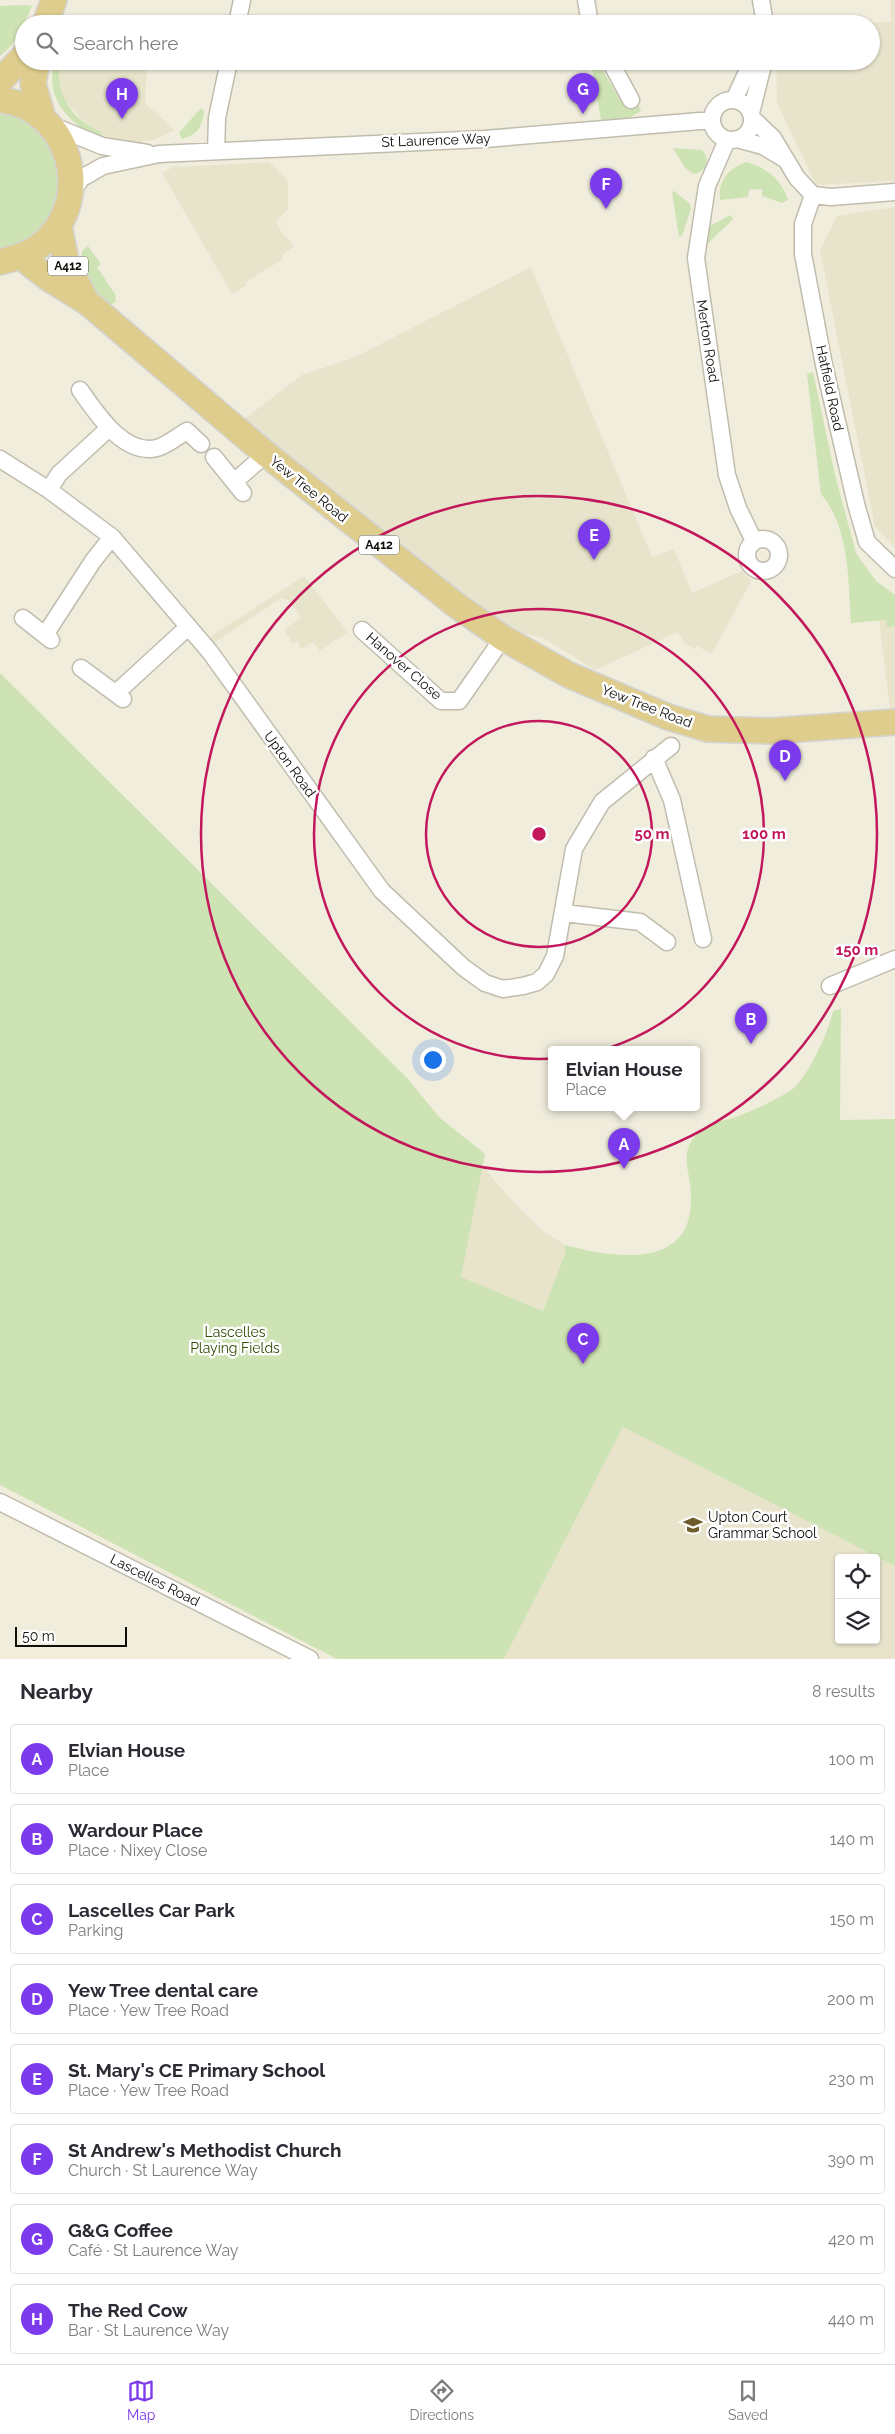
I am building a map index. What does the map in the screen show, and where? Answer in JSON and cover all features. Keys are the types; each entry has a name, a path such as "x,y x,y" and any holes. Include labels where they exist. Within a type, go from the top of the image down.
{"main road":[{"path":"49,15 54,0"},
{"path":"0,81 15,65"},
{"path":"5,261 42,244 59,226 67,209 72,191 71,167 64,145 47,121 33,84 35,70"},
{"path":"0,100 27,107 47,121"},
{"name":"Yew Tree Road","path":"59,226 67,264 87,302"},
{"name":"Yew Tree Road","path":"5,261 48,278 87,302 266,454 456,605 503,638 568,675 668,717 708,729 771,731 895,722"}],"street":[{"path":"239,15 242,0"},
{"path":"586,0 588,15"},
{"path":"216,151 217,118 227,70"},
{"path":"615,70 632,100"},
{"path":"734,100 748,70"},
{"path":"732,140 745,135 750,128 762,70"},
{"path":"787,162 763,146 719,136 714,129 712,120 718,105 734,100 741,102 751,116 773,138 797,178 813,195 832,196 895,192"},
{"name":"St Laurence Way","path":"72,191 82,178 103,166 159,154 485,139 712,120"},
{"name":"St Laurence Way","path":"47,121 102,146 159,154"},
{"name":"Merton Road","path":"732,140 707,186 696,258 727,475 738,508 754,541"},
{"name":"Hatfield Road","path":"813,195 803,224 803,254 824,365 856,504 867,542 895,569"},
{"path":"80,390 108,429 136,446 156,448 187,431 201,444"},
{"path":"49,490 60,474 108,429"},
{"path":"214,457 239,488 266,454"},
{"name":"Upton Road","path":"0,459 49,490 112,538 210,652 382,891 463,967 485,983 503,989 538,982 546,974 555,956 574,849 602,802 671,746"},
{"path":"23,618 48,637 93,560 112,538"},
{"path":"81,668 120,696 188,626"},
{"name":"Hanover Close","path":"362,630 441,701 459,701 503,638"},
{"path":"654,758 672,800 703,939"},
{"path":"564,913 640,922 667,942"},
{"path":"830,986 895,959"},
{"name":"Lascelles Road","path":"0,1502 310,1659"}],"shaded area":[{"path":"890,0 895,0 895,181 816,185 777,103 776,70 880,70 880,22 891,22"},
{"path":"60,70 147,70 145,103 175,130 154,140 140,142 104,140 100,131 86,124 64,100 58,82"},
{"path":"269,162 288,181 288,209 276,222 282,233 294,246 282,256 283,259 246,282 247,285 232,294 162,173 177,165 179,167"},
{"path":"895,207 895,548 875,527 820,250 837,216"},
{"path":"531,267 652,557 674,549 692,593 742,571 751,581 712,654 697,646 695,649 685,644 678,632 595,670 543,638 520,633 443,580 244,419 302,375 353,358"},
{"path":"304,576 348,632 320,651 313,642 302,649 297,641 293,644 284,630 301,617 288,600 281,598 212,644 208,638"},
{"path":"895,618 895,708 890,709 879,620"},
{"path":"482,1166 520,1209 542,1230 565,1245 565,1254 544,1311 460,1277"},
{"name":"Upton Court Grammar School","path":"623,1427 872,1554 835,1554 835,1644 880,1644 880,1558 895,1566 895,1659 504,1659"}],"green space":[{"path":"0,6 32,6 28,15 15,15 15,39 0,56"},
{"path":"53,70 59,70 62,94 73,113 90,127 100,131 104,140 81,127 63,110 53,88"},
{"path":"593,70 602,70 619,98 639,106 641,111 627,119 601,120"},
{"path":"201,108 204,111 198,130 182,139 179,133"},
{"path":"0,112 18,118 33,128 45,140 54,156 59,172 60,190 55,207 45,224 35,234 13,246 0,250"},
{"path":"673,148 702,150 707,161 705,167 694,174 685,168"},
{"path":"747,162 773,176 782,186 788,200 782,203 762,196 762,189 749,190 748,197 720,200 721,186 726,176 730,171"},
{"path":"674,191 690,204 691,209 682,236 679,237 672,192"},
{"path":"730,215 733,219 708,244 703,243 710,226"},
{"path":"88,246 101,264 97,267 115,294 116,301 108,307 93,288 83,267 82,251"},
{"path":"813,372 835,475 856,553 876,581 895,595 895,626 887,627 886,620 851,623 846,556 838,523 821,494 807,374"},
{"name":"Lascelles Playing Fields","path":"0,673 408,1079 439,1117 485,1154 461,1277 543,1311 565,1254 565,1245 606,1253 647,1254 665,1248 679,1238 688,1221 691,1197 687,1154 693,1139 701,1130 709,1125 750,1111 793,1089 803,1078 819,1050 833,1011 841,1009 840,1120 895,1119 895,1566 880,1558 880,1554 872,1554 623,1427 504,1659 337,1659 0,1485"}],"place":[{"name":"G&G Coffee","path":"583,114"},
{"name":"The Red Cow","path":"122,119"},
{"name":"St Andrew's Methodist Church","path":"606,209"},
{"name":"St. Mary's CE Primary School","path":"594,560"},
{"name":"Yew Tree dental care","path":"785,781"},
{"name":"Wardour Place","path":"751,1044"},
{"name":"Elvian House","path":"624,1169"},
{"name":"Lascelles Car Park","path":"583,1364"},
{"name":"Upton Court Grammar School","path":"693,1525"}]}
